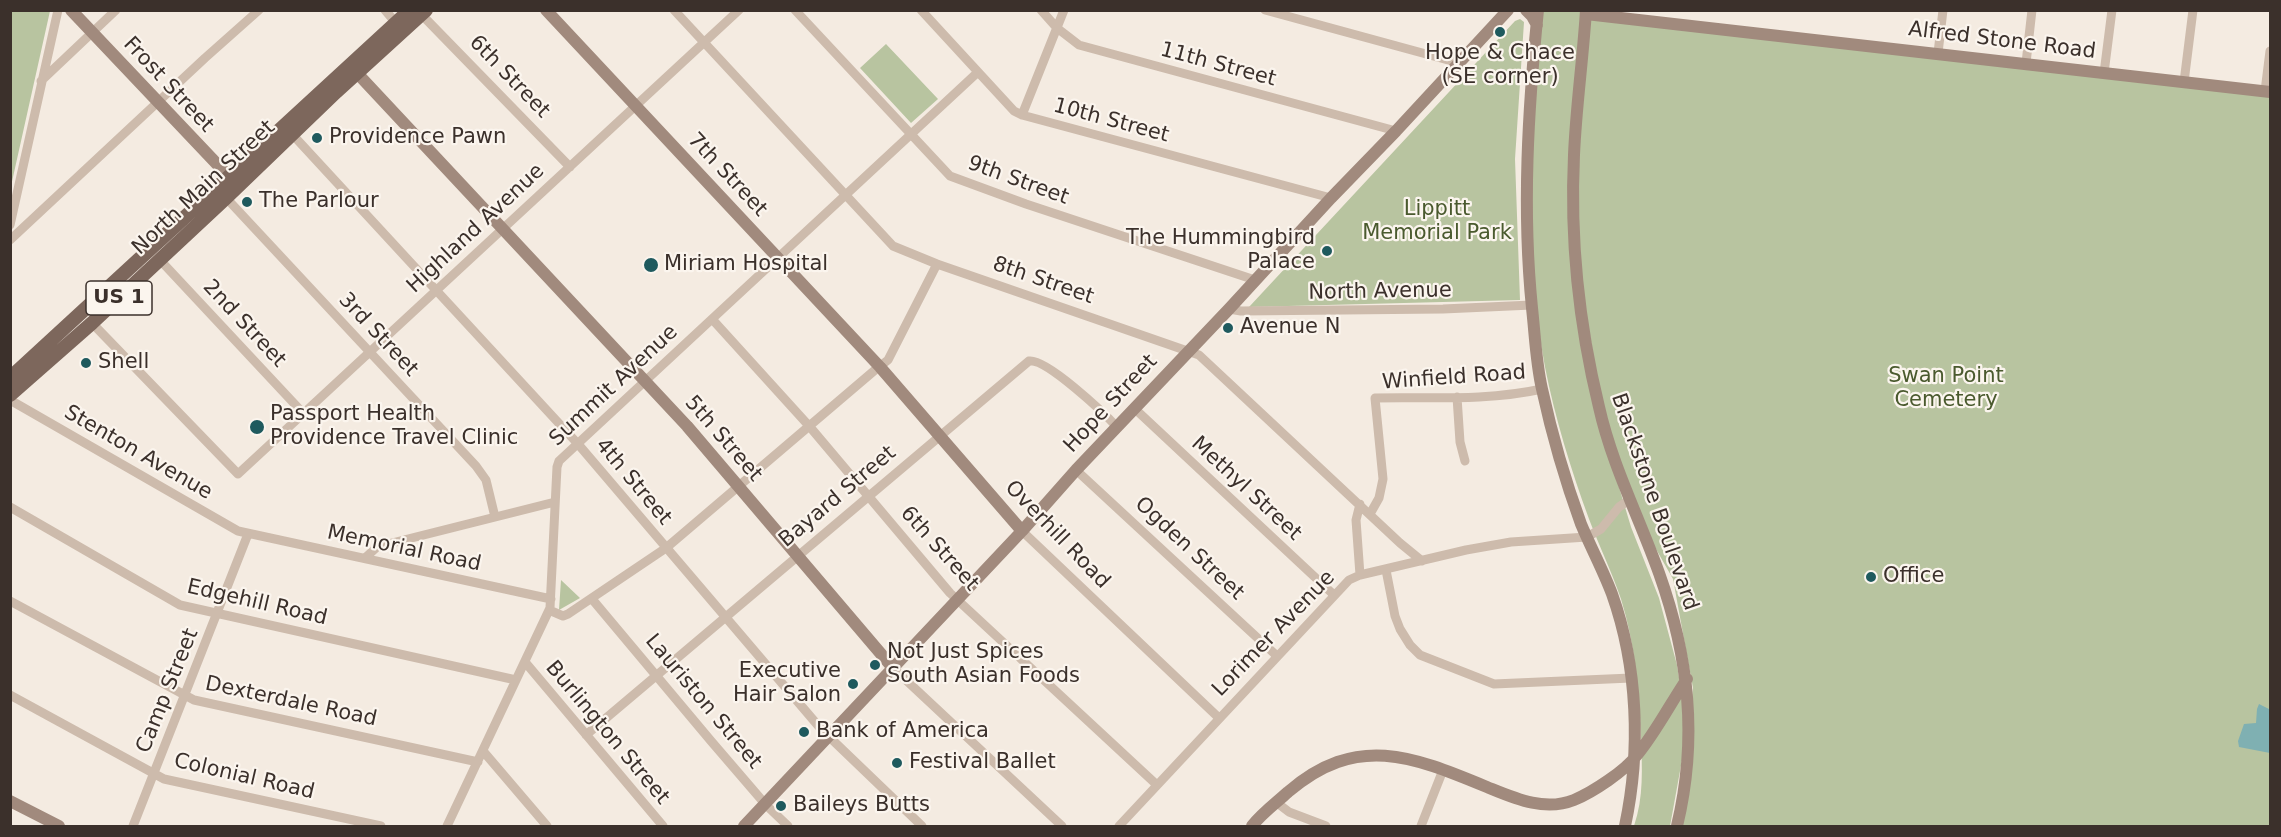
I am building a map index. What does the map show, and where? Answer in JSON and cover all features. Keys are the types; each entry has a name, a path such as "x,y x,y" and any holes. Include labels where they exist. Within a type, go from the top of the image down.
{"main road":[{"name":"North Main Street","path":"12,375 92,323 226,198 233,181 396,23 419,12"},
{"name":"North Main Street","path":"10,395 216,187 233,181 292,134 419,12"}],"street":[{"path":"10,225 58,10"},
{"name":"Frost Street","path":"71,10 233,181"},
{"path":"41,81 116,10"},
{"path":"10,240 259,10"},
{"path":"385,10 396,23"},
{"name":"7th Street","path":"546,10 636,105 709,187 880,367"},
{"name":"8th Street","path":"674,10 893,246 937,264 1189,351 1206,360 1422,561"},
{"name":"Highland Avenue","path":"92,323 238,474 739,10"},
{"name":"9th Street","path":"795,10 950,176 1026,204 1255,280"},
{"name":"10th Street","path":"921,10 1014,111 1022,115 1331,198"},
{"name":"11th Street","path":"1041,10 1057,28 1079,45 1396,131"},
{"path":"1022,115 1064,10"},
{"path":"1265,10 1459,63"},
{"name":"Hope Street","path":"744,826 1508,10"},
{"path":"1526,10 1537,25"},
{"path":"1538,10 1526,179 1532,305 1542,389 1565,478 1612,595 1624,635 1636,728 1625,826"},
{"path":"1938,53 1942,10"},
{"path":"2026,63 2032,10"},
{"path":"2104,73 2112,10"},
{"path":"2184,82 2193,10"},
{"name":"6th Street","path":"419,12 570,167"},
{"name":"Alfred Stone Road","path":"1586,12 2268,92"},
{"name":"Blackstone Boulevard","path":"1586,12 1574,155 1578,280 1586,345 1599,408 1629,500 1663,585 1686,679 1689,753 1683,801 1677,826"},
{"path":"2268,92 2271,51"},
{"name":"Summit Avenue","path":"447,826 549,610 557,467 560,461 978,72"},
{"name":"5th Street","path":"357,73 645,381 739,486 893,668 1062,826"},
{"name":"4th Street","path":"292,134 578,444 829,736 922,826"},
{"name":"3rd Street","path":"216,187 476,466 486,480 495,517"},
{"name":"2nd Street","path":"160,260 303,413"},
{"path":"549,610 563,616 666,548 888,360 937,264"},
{"name":"North Avenue","path":"1229,309 1241,311 1443,309 1532,305"},
{"name":"6th Street","path":"712,319 810,427 944,586 1157,786"},
{"name":"Bayard Street","path":"586,735 1024,364 1034,360 1042,362 1117,427"},
{"name":"Overhill Road","path":"880,367 1022,531 1219,718"},
{"name":"Winfield Road","path":"1370,514 1379,498 1383,479 1375,398 1457,397 1542,389"},
{"path":"1457,397 1460,442 1465,462"},
{"name":"Stenton Avenue","path":"10,400 229,527 248,534"},
{"name":"Methyl Street","path":"1134,408 1334,595"},
{"name":"Ogden Street","path":"1076,470 1277,656"},
{"path":"1587,537 1601,529 1619,507 1629,500"},
{"path":"365,558 377,547 555,502"},
{"path":"1360,504 1356,520 1360,575"},
{"name":"Edgehill Road","path":"10,507 176,603 516,680"},
{"name":"Memorial Road","path":"248,534 551,599"},
{"name":"Camp Street","path":"133,826 248,534"},
{"name":"Lorimer Avenue","path":"1119,826 1349,580 1360,575 1511,542 1587,537"},
{"path":"1386,570 1395,616 1400,629 1410,645 1420,655 1494,684 1631,678"},
{"name":"Lauriston Street","path":"592,599 766,805 788,826"},
{"name":"Dexterdale Road","path":"10,601 194,700 478,762"},
{"name":"Burlington Street","path":"525,662 663,826"},
{"path":"1252,826 1276,802 1321,768 1361,755 1383,754 1402,758 1443,770 1526,802 1554,803 1574,800 1634,759 1686,679"},
{"name":"Colonial Road","path":"10,695 164,779 381,826"},
{"path":"483,751 547,826"},
{"path":"1421,826 1443,770"},
{"path":"10,801 59,826"},
{"path":"1276,802 1289,812 1326,826"}],"green space":[{"path":"10,11 50,11 11,186"},
{"path":"1543,11 1581,11 1568,180 1597,414 1631,527 1659,598 1677,665 1685,714 1684,749 1670,826 1634,826 1641,793 1642,760 1637,685 1630,633 1617,589 1570,463 1545,367 1538,323 1532,234 1532,189"},
{"name":"Swan Point Cemetery","path":"1586,16 2270,93 2270,826 1678,826 1693,688 1673,579 1652,542 1608,441 1575,248"},
{"name":"Lippitt Memorial Park","path":"1520,19 1524,22 1515,159 1520,300 1249,307 1515,21"},
{"path":"886,44 938,99 911,123 860,68"},
{"path":"561,580 580,598 559,610"}],"water":[{"path":"2259,704 2269,709 2270,753 2239,747 2238,741 2244,724 2256,723"}],"place":[{"name":"Hope & Chace (SE corner)","path":"1500,32"},
{"name":"Providence Pawn","path":"317,138"},
{"name":"The Parlour","path":"247,202"},
{"name":"The Hummingbird Palace","path":"1327,251"},
{"name":"Miriam Hospital","path":"651,265"},
{"name":"Avenue N","path":"1228,328"},
{"name":"Shell","path":"86,363"},
{"name":"Passport Health Providence Travel Clinic","path":"257,427"},
{"name":"Office","path":"1871,577"},
{"name":"Not Just Spices South Asian Foods","path":"875,665"},
{"name":"Executive Hair Salon","path":"853,684"},
{"name":"Bank of America","path":"804,732"},
{"name":"Festival Ballet","path":"897,763"},
{"name":"Baileys Butts","path":"781,806"}]}
